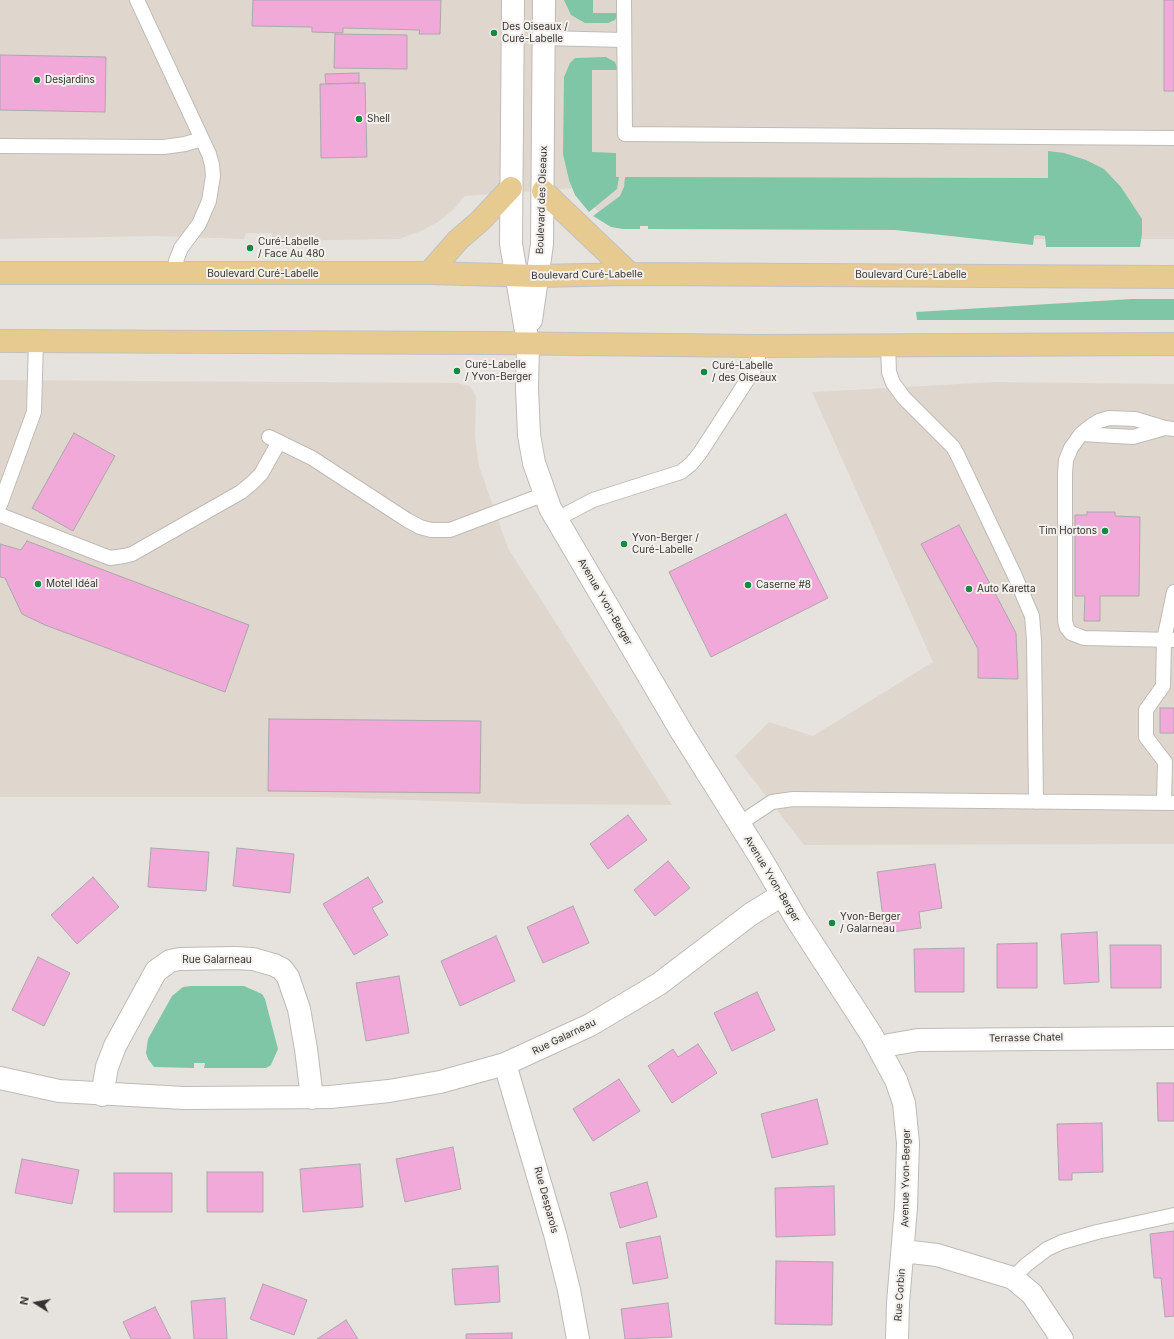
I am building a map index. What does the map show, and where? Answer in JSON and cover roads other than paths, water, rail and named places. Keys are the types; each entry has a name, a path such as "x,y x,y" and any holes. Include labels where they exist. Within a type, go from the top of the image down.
{"main road":[{"path":"429,273 458,240 480,221 511,188"},
{"path":"543,191 630,274"},
{"name":"Boulevard Curé-Labelle","path":"0,273 429,273 527,275 630,274 1174,277"},
{"path":"0,341 528,343 758,346 888,344 1169,346"}],"street":[{"name":"Boulevard des Oiseaux","path":"512,0 511,244 527,275 528,343"},
{"name":"Boulevard des Oiseaux","path":"527,275 542,244 544,0"},
{"name":"Avenue Yvon-Berger","path":"528,343 527,388 529,435 534,463 545,494 557,519 681,731 782,895 880,1049 896,1080 904,1103 908,1143 903,1251"},
{"name":"Rue Galarneau","path":"0,1078 55,1090 102,1095 184,1098 312,1098 356,1095 406,1088 481,1071 505,1064 573,1034 624,1006 683,966 751,914 782,895"},
{"name":"Rue Galarneau","path":"102,1095 107,1067 115,1046 156,970 170,961 180,959 235,958 253,959 274,965 282,969 288,977 299,1009 312,1098"},
{"name":"Terrasse Chatel","path":"880,1049 889,1045 918,1040 1174,1038"},
{"name":"Rue Desparois","path":"505,1064 555,1234 569,1290 578,1339"},
{"path":"903,1251 937,1254 1013,1278 1032,1294 1062,1339"},
{"name":"Rue Corbin","path":"897,1339 898,1304 903,1251"}],"lane":[{"path":"138,0 202,139 212,165 212,188 202,219 181,248 177,256 174,274"},
{"path":"624,0 625,134 1174,138"},
{"path":"544,38 624,40"},
{"path":"0,146 164,147 185,144 202,139"},
{"path":"0,505 32,423 34,412 36,341"},
{"path":"888,344 889,372 893,383 904,398 953,447 1011,567 1032,616 1034,640 1036,802"},
{"path":"557,519 593,500 680,472 690,464 700,453 753,371 758,360 758,346"},
{"path":"1169,640 1084,638 1071,633 1067,628 1065,621 1065,473 1066,460 1071,448 1081,434 1099,421 1109,418 1135,419 1170,428"},
{"path":"0,515 110,558 132,554 241,492 261,474 274,440 312,458 407,520 420,527 431,530 450,530 545,494"},
{"path":"739,824 772,802 793,799 1169,803 1164,762 1146,737 1146,710 1163,686 1174,592"},
{"path":"1013,1278 1026,1265 1047,1249 1062,1242 1097,1232 1174,1215"}],"place":[{"name":"Des Oiseaux / Curé-Labelle","path":"494,33"},
{"name":"Desjardins","path":"37,80"},
{"name":"Shell","path":"359,119"},
{"name":"Curé-Labelle / Face Au 480","path":"250,248"},
{"name":"Curé-Labelle / Yvon-Berger","path":"457,371"},
{"name":"Curé-Labelle / des Oiseaux","path":"704,372"},
{"name":"Tim Hortons","path":"1105,531"},
{"name":"Yvon-Berger / Curé-Labelle","path":"624,544"},
{"name":"Motel Idéal","path":"38,584"},
{"name":"Caserne #8","path":"748,585"},
{"name":"Auto Karetta","path":"969,589"},
{"name":"Yvon-Berger / Galarneau","path":"832,923"}]}
